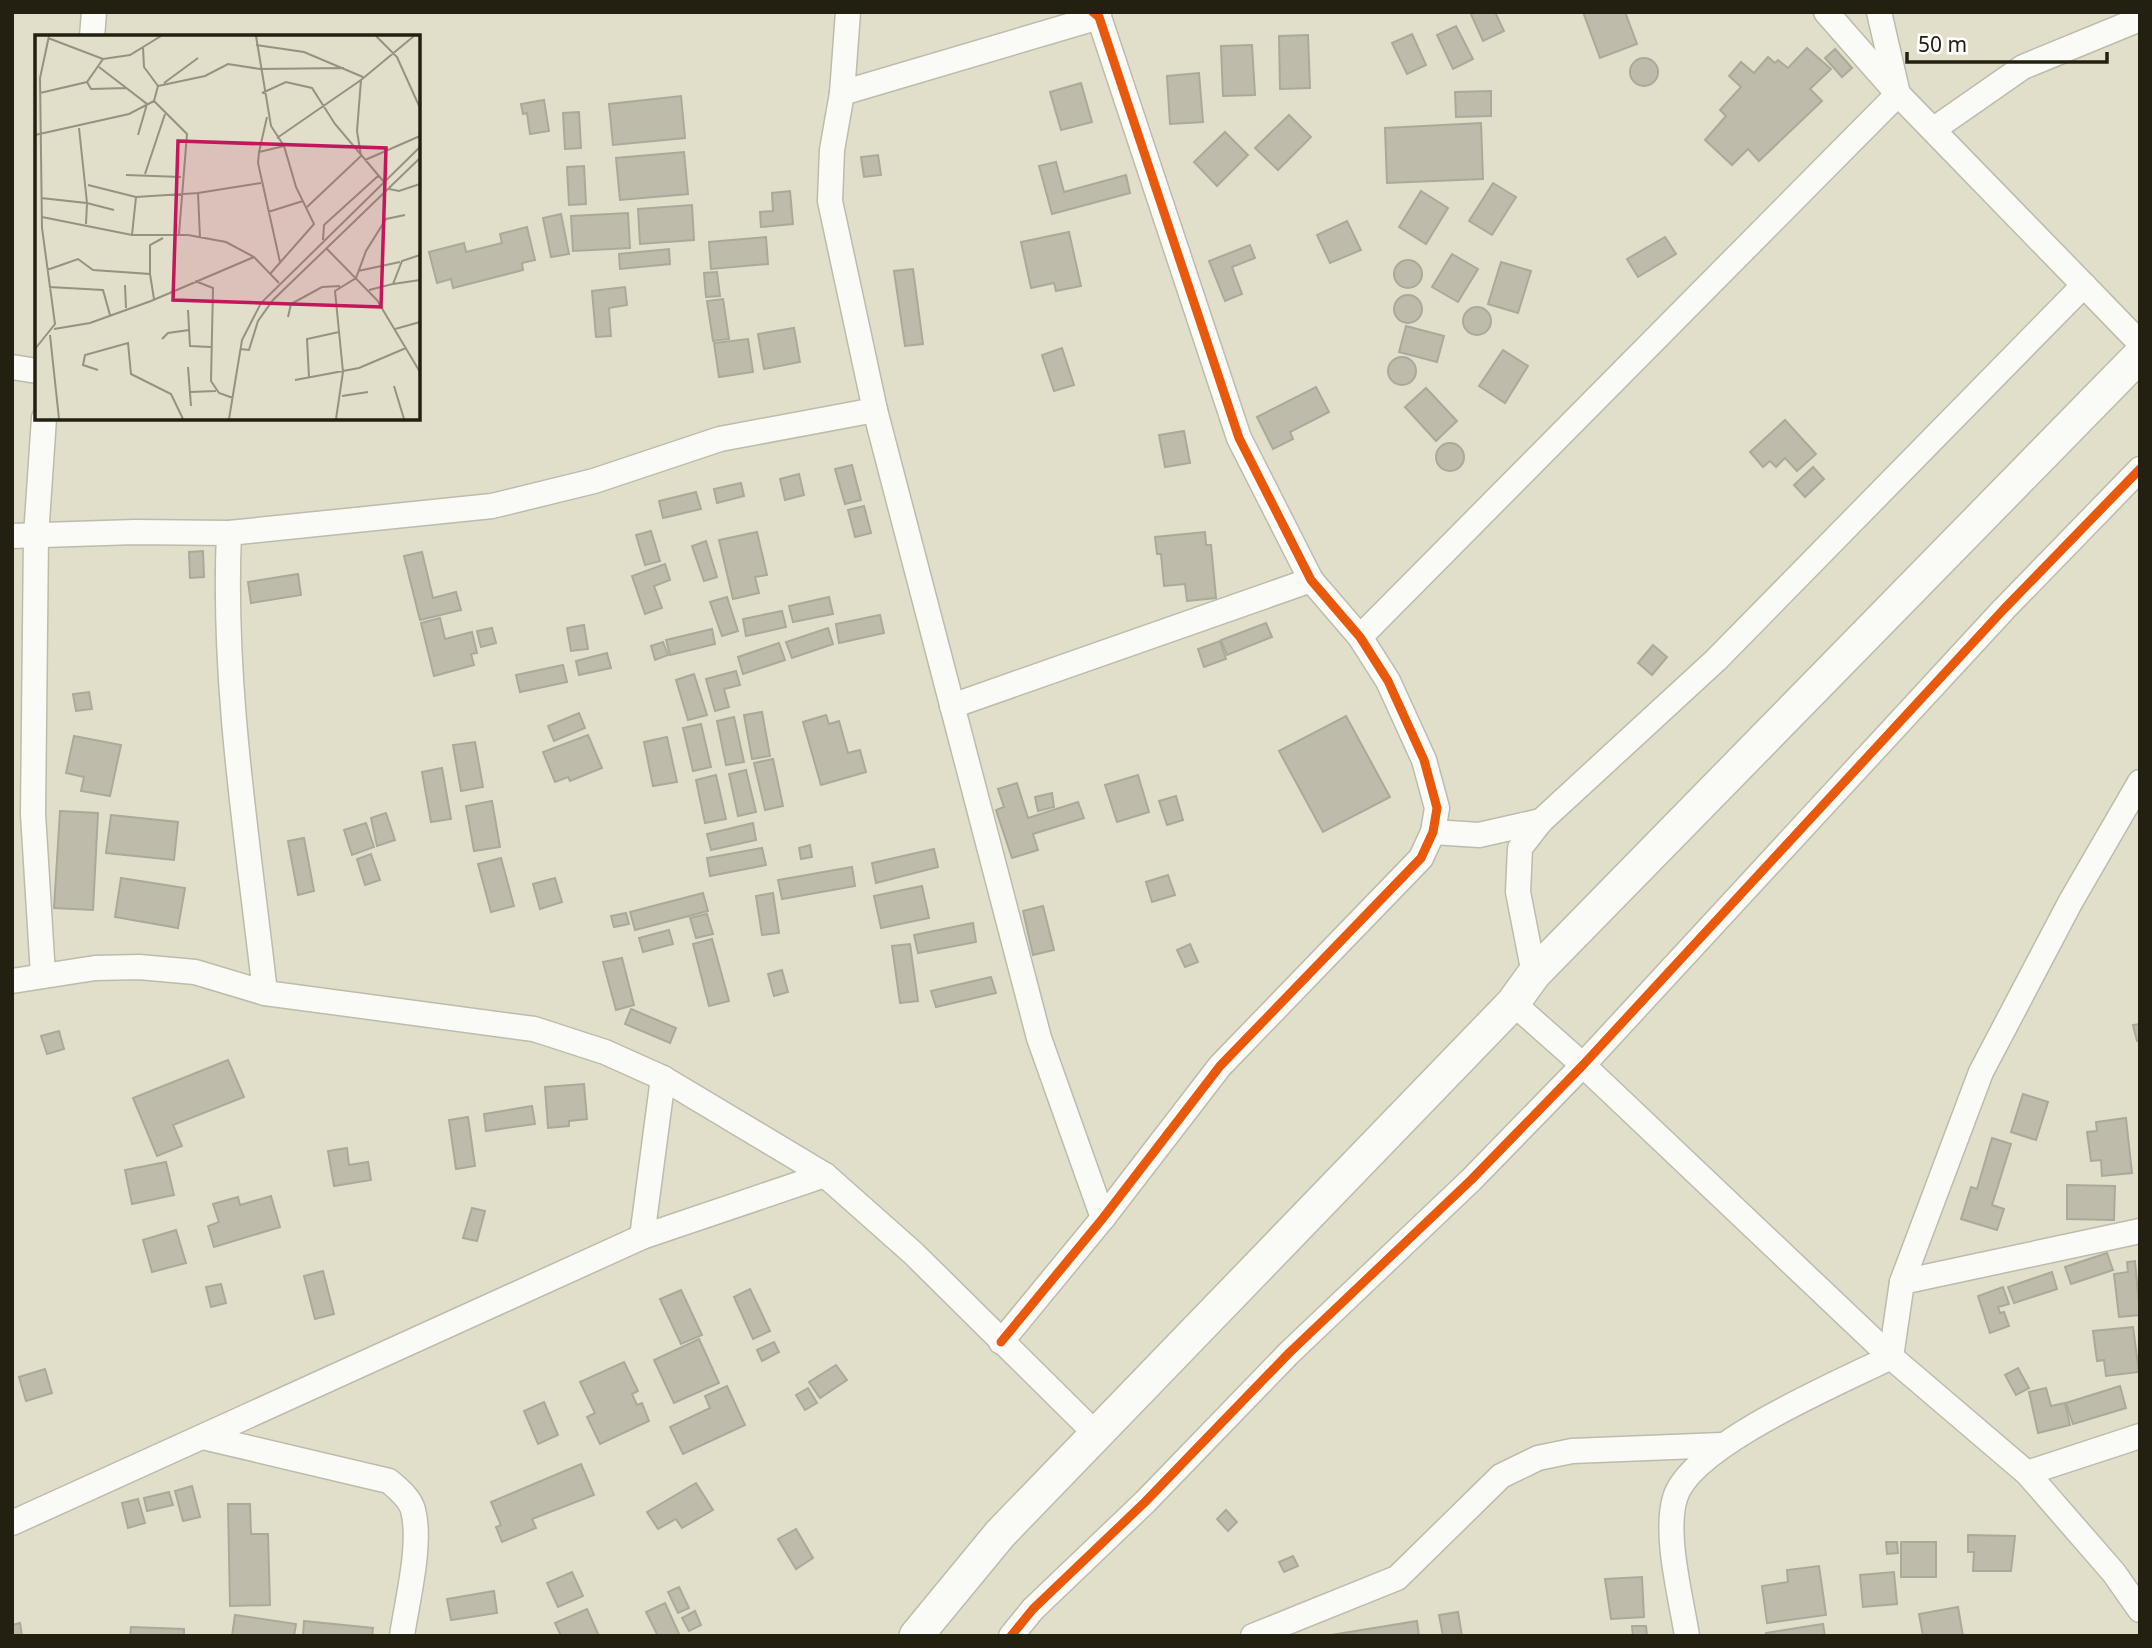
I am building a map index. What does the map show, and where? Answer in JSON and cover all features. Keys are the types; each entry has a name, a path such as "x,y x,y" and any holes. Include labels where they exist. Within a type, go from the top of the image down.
{"main road":[{"path":"916,1636 1000,1534 1513,1003 1534,974 2140,355"}],"street":[{"path":"92,35 94,12"},
{"path":"848,12 842,93 832,150 830,201 875,410 1039,1038 1103,1218"},
{"path":"1826,12 1898,94 2140,343"},
{"path":"1879,12 1898,94"},
{"path":"842,93 1096,15 1239,438 1311,580 1360,637 1388,681 1424,760 1437,808 1433,832 1421,858 1220,1066 1103,1218 1001,1342"},
{"path":"1934,129 2023,67 2140,19"},
{"path":"1360,637 1898,94"},
{"path":"1534,974 1518,892 1520,848 1541,821 1716,660 2084,285"},
{"path":"12,367 35,370"},
{"path":"24,536 229,533 492,506 594,481 720,439 875,410"},
{"path":"43,975 33,814 24,536 44,420"},
{"path":"1011,1636 1033,1609 1145,1502 1289,1353 1471,1180 1583,1065 2004,609 2140,469"},
{"path":"229,533 227,576 236,731 265,993"},
{"path":"952,705 1311,580"},
{"path":"1891,1357 1902,1282 1981,1072 2071,901 2140,782"},
{"path":"1433,832 1479,835 1541,821"},
{"path":"12,981 43,975 139,967 195,972 265,993 534,1029 605,1052 663,1078 825,1175 913,1253 1097,1435"},
{"path":"1513,1003 1583,1065 1891,1357 2027,1473 2114,1573 2140,1610"},
{"path":"642,1237 663,1078"},
{"path":"12,1523 642,1237 825,1175"},
{"path":"1902,1282 2140,1231"},
{"path":"1687,1636 1671,1524 1675,1496 1690,1474 1722,1444 1891,1357"},
{"path":"2027,1473 2140,1436"},
{"path":"203,1437 389,1481 401,1491 413,1508 415,1532 402,1636"},
{"path":"1253,1636 1397,1578 1501,1476 1538,1458 1572,1451 1722,1444"}],"building":[{"path":"1470,12 1495,12 1504,31 1483,41"},
{"path":"1583,12 1625,12 1637,44 1600,58"},
{"path":"1456,26 1473,59 1453,69 1437,35"},
{"path":"1412,34 1426,65 1407,74 1392,43"},
{"path":"1308,35 1310,88 1280,89 1279,36"},
{"path":"1252,45 1255,95 1223,96 1221,46"},
{"path":"1807,48 1831,69 1810,89 1822,101 1759,161 1748,149 1732,165 1705,140 1726,116 1720,110 1741,87 1729,76 1741,62 1754,73 1768,57 1775,63 1778,60 1788,68"},
{"path":"1835,49 1852,68 1842,77 1825,58"},
{"path":"1644,58 1654,62 1658,72 1654,82 1644,86 1634,82 1630,72 1634,62"},
{"path":"1199,73 1203,122 1170,124 1167,76"},
{"path":"1081,83 1092,122 1061,130 1050,92"},
{"path":"1491,91 1491,116 1456,117 1455,92"},
{"path":"681,96 685,138 613,145 609,104"},
{"path":"544,100 549,131 530,134 527,113 523,114 521,104"},
{"path":"579,112 581,148 565,149 563,113"},
{"path":"1289,115 1311,137 1278,170 1255,148"},
{"path":"1481,123 1483,179 1387,183 1385,128"},
{"path":"1225,132 1248,155 1217,186 1194,162"},
{"path":"684,152 688,194 620,200 616,158"},
{"path":"878,155 881,175 864,177 861,157"},
{"path":"1056,162 1064,192 1126,175 1130,193 1052,214 1039,166"},
{"path":"584,166 586,204 569,205 567,167"},
{"path":"1493,183 1516,197 1492,235 1469,221"},
{"path":"790,191 793,224 761,227 760,212 773,211 772,193"},
{"path":"1421,191 1448,208 1426,244 1399,227"},
{"path":"692,205 694,240 640,244 638,209"},
{"path":"628,213 630,248 573,251 571,216"},
{"path":"561,214 569,254 551,257 543,218"},
{"path":"1347,221 1361,250 1330,263 1317,235"},
{"path":"527,227 535,260 522,263 523,270 453,288 451,279 437,283 429,252 464,243 466,252 502,243 500,234"},
{"path":"1069,232 1081,286 1056,291 1054,283 1031,288 1021,242"},
{"path":"766,237 768,264 711,269 709,242"},
{"path":"1665,237 1676,254 1638,277 1627,259"},
{"path":"1250,245 1255,258 1232,267 1242,294 1225,301 1209,261"},
{"path":"669,249 670,264 620,269 619,254"},
{"path":"1452,254 1478,269 1458,302 1432,287"},
{"path":"1408,260 1418,264 1422,274 1418,284 1408,288 1398,284 1394,274 1398,264"},
{"path":"1501,262 1531,271 1518,313 1488,304"},
{"path":"913,269 923,344 905,346 894,271"},
{"path":"717,272 720,296 706,297 704,273"},
{"path":"625,287 627,305 609,308 611,336 596,337 592,291"},
{"path":"1408,295 1418,299 1422,309 1418,319 1408,323 1398,319 1394,309 1398,299"},
{"path":"723,299 729,339 713,341 707,301"},
{"path":"1477,307 1487,311 1491,321 1487,331 1477,335 1467,331 1463,321 1467,311"},
{"path":"1406,326 1444,336 1437,362 1399,352"},
{"path":"794,328 800,362 764,369 758,334"},
{"path":"748,339 753,372 719,377 714,343"},
{"path":"1062,348 1074,385 1054,391 1042,355"},
{"path":"1503,350 1528,366 1505,403 1479,386"},
{"path":"1402,357 1412,361 1416,371 1412,381 1402,385 1392,381 1388,371 1392,361"},
{"path":"1316,387 1329,412 1290,432 1293,439 1273,449 1257,417"},
{"path":"1426,388 1457,421 1436,441 1405,407"},
{"path":"1785,420 1816,454 1797,471 1785,458 1776,467 1770,461 1763,467 1750,452"},
{"path":"1184,431 1190,463 1165,467 1159,435"},
{"path":"1450,443 1460,447 1464,457 1460,467 1450,471 1440,467 1436,457 1440,447"},
{"path":"852,465 861,500 845,504 835,469"},
{"path":"1813,467 1824,479 1805,497 1794,485"},
{"path":"799,474 804,495 785,500 780,479"},
{"path":"741,483 744,496 717,503 714,489"},
{"path":"696,492 701,509 663,518 659,501"},
{"path":"864,506 871,533 855,537 848,510"},
{"path":"651,531 660,561 645,565 636,535"},
{"path":"757,532 767,575 755,577 759,593 733,599 719,540"},
{"path":"1205,532 1206,545 1211,545 1216,598 1187,601 1185,584 1164,586 1161,554 1157,554 1155,537"},
{"path":"706,541 717,577 704,581 692,546"},
{"path":"203,551 204,577 190,578 189,552"},
{"path":"422,552 433,598 456,592 461,610 420,620 404,556"},
{"path":"665,564 670,580 654,586 662,608 645,614 632,576"},
{"path":"298,574 301,595 251,603 248,582"},
{"path":"727,597 738,631 722,636 710,602"},
{"path":"829,597 833,614 793,622 789,606"},
{"path":"782,611 786,627 746,636 743,619"},
{"path":"880,615 884,633 839,643 836,624"},
{"path":"440,618 445,639 472,632 477,653 471,654 474,665 434,676 421,623"},
{"path":"1266,623 1272,637 1227,655 1221,640"},
{"path":"584,625 588,649 571,651 567,628"},
{"path":"492,628 496,643 481,647 477,631"},
{"path":"828,628 833,644 792,658 786,642"},
{"path":"712,629 715,644 670,655 666,640"},
{"path":"1220,641 1226,659 1204,667 1198,649"},
{"path":"663,642 668,655 655,660 651,646"},
{"path":"779,643 785,660 743,674 738,657"},
{"path":"1653,645 1667,657 1652,675 1638,663"},
{"path":"607,653 611,668 579,675 576,661"},
{"path":"563,665 567,682 520,692 516,675"},
{"path":"736,671 740,685 724,689 729,707 715,711 706,679"},
{"path":"694,674 707,715 688,720 676,680"},
{"path":"89,692 92,709 76,711 73,694"},
{"path":"762,712 770,756 752,759 744,715"},
{"path":"579,713 585,728 554,741 548,726"},
{"path":"826,715 829,724 839,721 848,753 860,750 866,772 821,785 803,722"},
{"path":"1346,716 1390,797 1323,832 1279,751"},
{"path":"734,717 744,762 726,765 717,721"},
{"path":"701,724 711,767 693,771 683,728"},
{"path":"588,735 602,768 570,781 568,777 555,782 543,752"},
{"path":"74,736 121,745 110,796 81,791 84,777 66,773"},
{"path":"667,737 677,782 653,786 644,742"},
{"path":"475,742 483,787 461,791 453,745"},
{"path":"773,759 783,806 765,810 754,763"},
{"path":"442,768 451,819 431,822 422,772"},
{"path":"746,770 756,812 738,816 729,774"},
{"path":"716,775 726,819 705,823 696,780"},
{"path":"1138,775 1149,812 1117,822 1105,785"},
{"path":"1017,783 1028,818 1078,802 1084,818 1033,834 1038,850 1012,858 996,810 1004,807 998,789"},
{"path":"1052,793 1054,807 1038,811 1035,797"},
{"path":"1176,796 1183,820 1167,825 1159,801"},
{"path":"492,801 500,847 474,851 466,806"},
{"path":"60,811 98,813 93,910 54,908"},
{"path":"386,813 395,840 377,846 371,818"},
{"path":"111,815 178,822 174,860 106,853"},
{"path":"366,823 374,847 352,855 344,830"},
{"path":"753,823 756,840 711,850 707,834"},
{"path":"304,838 314,891 298,895 288,841"},
{"path":"810,845 812,857 801,859 799,848"},
{"path":"762,848 766,865 710,876 707,858"},
{"path":"934,849 938,867 876,883 872,863"},
{"path":"371,854 380,880 365,885 357,859"},
{"path":"501,858 514,906 491,912 478,864"},
{"path":"852,867 855,886 782,899 778,880"},
{"path":"1168,875 1175,895 1152,902 1146,882"},
{"path":"121,878 185,888 178,928 115,917"},
{"path":"555,878 562,902 540,909 533,884"},
{"path":"922,886 929,918 881,928 874,896"},
{"path":"703,893 708,911 635,930 630,912"},
{"path":"773,893 779,933 762,935 756,896"},
{"path":"1043,906 1054,950 1033,955 1023,911"},
{"path":"626,913 629,924 614,927 611,916"},
{"path":"707,914 713,934 696,938 690,918"},
{"path":"973,923 976,942 918,953 914,935"},
{"path":"669,930 673,944 643,952 639,938"},
{"path":"712,939 729,1001 709,1006 693,944"},
{"path":"910,944 918,1001 900,1003 892,946"},
{"path":"1190,944 1198,962 1185,967 1177,950"},
{"path":"622,958 634,1005 616,1010 603,962"},
{"path":"782,970 788,992 774,996 768,974"},
{"path":"991,977 996,993 936,1007 931,991"},
{"path":"631,1009 676,1028 670,1043 625,1024"},
{"path":"2140,1024 2140,1040 2137,1041 2133,1025"},
{"path":"59,1031 64,1049 47,1054 41,1036"},
{"path":"228,1060 244,1097 173,1125 182,1146 157,1156 133,1098"},
{"path":"584,1084 587,1119 569,1121 569,1126 548,1128 545,1087"},
{"path":"2023,1094 2048,1102 2036,1140 2011,1132"},
{"path":"532,1106 535,1124 486,1131 484,1114"},
{"path":"468,1117 475,1166 456,1169 449,1120"},
{"path":"2126,1118 2132,1173 2102,1176 2101,1160 2091,1161 2087,1132 2097,1131 2096,1122"},
{"path":"1992,1138 2011,1144 1992,1205 2004,1209 1997,1230 1961,1219 1971,1187 1977,1189"},
{"path":"347,1148 349,1165 368,1162 371,1180 334,1186 328,1151"},
{"path":"166,1162 174,1195 132,1204 125,1170"},
{"path":"2067,1185 2115,1186 2114,1220 2067,1219"},
{"path":"271,1196 280,1227 214,1247 208,1226 219,1222 213,1204 238,1197 240,1205"},
{"path":"472,1208 485,1211 477,1241 463,1238"},
{"path":"176,1230 186,1263 152,1272 143,1240"},
{"path":"2107,1253 2113,1270 2071,1284 2065,1267"},
{"path":"2135,1261 2140,1315 2119,1317 2114,1274 2128,1272 2127,1262"},
{"path":"323,1271 334,1314 315,1319 304,1276"},
{"path":"2052,1272 2057,1289 2014,1303 2008,1287"},
{"path":"221,1284 226,1303 211,1307 206,1287"},
{"path":"2003,1287 2009,1304 1998,1307 2000,1313 2004,1312 2009,1326 1990,1333 1978,1296"},
{"path":"750,1289 770,1331 753,1339 734,1297"},
{"path":"681,1290 702,1335 681,1344 660,1299"},
{"path":"2133,1327 2139,1372 2106,1376 2104,1360 2097,1361 2093,1331"},
{"path":"699,1339 719,1383 674,1403 654,1360"},
{"path":"774,1342 779,1352 762,1361 757,1350"},
{"path":"624,1362 638,1391 632,1394 637,1405 642,1403 649,1421 600,1444 587,1417 595,1413 580,1382"},
{"path":"836,1365 847,1380 820,1398 809,1382"},
{"path":"2018,1368 2029,1388 2016,1395 2005,1375"},
{"path":"45,1369 52,1393 26,1401 19,1377"},
{"path":"727,1386 745,1425 683,1454 670,1427 710,1408 705,1396"},
{"path":"2120,1386 2126,1408 2073,1424 2066,1403"},
{"path":"808,1388 817,1403 805,1410 796,1395"},
{"path":"2046,1388 2051,1406 2065,1403 2070,1425 2038,1433 2029,1392"},
{"path":"544,1402 558,1435 538,1444 524,1411"},
{"path":"581,1464 594,1495 532,1519 536,1528 502,1542 496,1527 501,1525 491,1502"},
{"path":"696,1483 713,1510 682,1528 676,1519 658,1529 647,1512"},
{"path":"192,1486 200,1517 183,1521 175,1491"},
{"path":"169,1492 173,1505 147,1511 144,1498"},
{"path":"138,1499 145,1523 128,1528 122,1503"},
{"path":"228,1504 250,1504 251,1534 268,1534 270,1605 230,1606"},
{"path":"1226,1510 1237,1522 1228,1531 1217,1519"},
{"path":"796,1529 813,1558 796,1569 778,1539"},
{"path":"1968,1535 2015,1536 2011,1571 1973,1571 1974,1552 1968,1552"},
{"path":"1886,1542 1897,1542 1898,1553 1887,1554"},
{"path":"1901,1542 1936,1542 1936,1577 1901,1577"},
{"path":"1293,1556 1298,1566 1284,1572 1279,1562"},
{"path":"1819,1566 1826,1615 1767,1623 1762,1586 1788,1582 1787,1570"},
{"path":"572,1572 583,1596 558,1607 547,1583"},
{"path":"1894,1572 1897,1604 1863,1607 1860,1575"},
{"path":"1642,1577 1644,1617 1611,1619 1605,1579"},
{"path":"679,1587 689,1608 678,1613 668,1592"},
{"path":"494,1591 497,1613 451,1620 447,1599"},
{"path":"665,1603 680,1636 658,1636 646,1612"},
{"path":"1958,1607 1963,1636 1923,1636 1919,1614"},
{"path":"587,1609 599,1636 561,1636 555,1623"},
{"path":"695,1611 701,1625 689,1631 682,1618"},
{"path":"1458,1612 1462,1636 1443,1636 1439,1615"},
{"path":"235,1615 296,1624 294,1636 232,1636"},
{"path":"304,1621 373,1628 372,1636 303,1636"},
{"path":"1417,1621 1419,1636 1331,1635"},
{"path":"20,1623 22,1636 12,1636 12,1625"},
{"path":"1823,1624 1825,1636 1767,1636 1766,1633"},
{"path":"1632,1626 1646,1626 1647,1636 1633,1636"},
{"path":"131,1627 184,1629 184,1636 130,1636"}],"cycle path":[{"path":"1001,1342 1103,1218 1220,1066 1421,858 1433,832 1437,808 1424,760 1388,681 1360,637 1311,580 1239,438 1099,17 1093,12"},
{"path":"1011,1636 1033,1609 1145,1502 1289,1353 1471,1180 1583,1065 2004,609 2140,469"}]}
